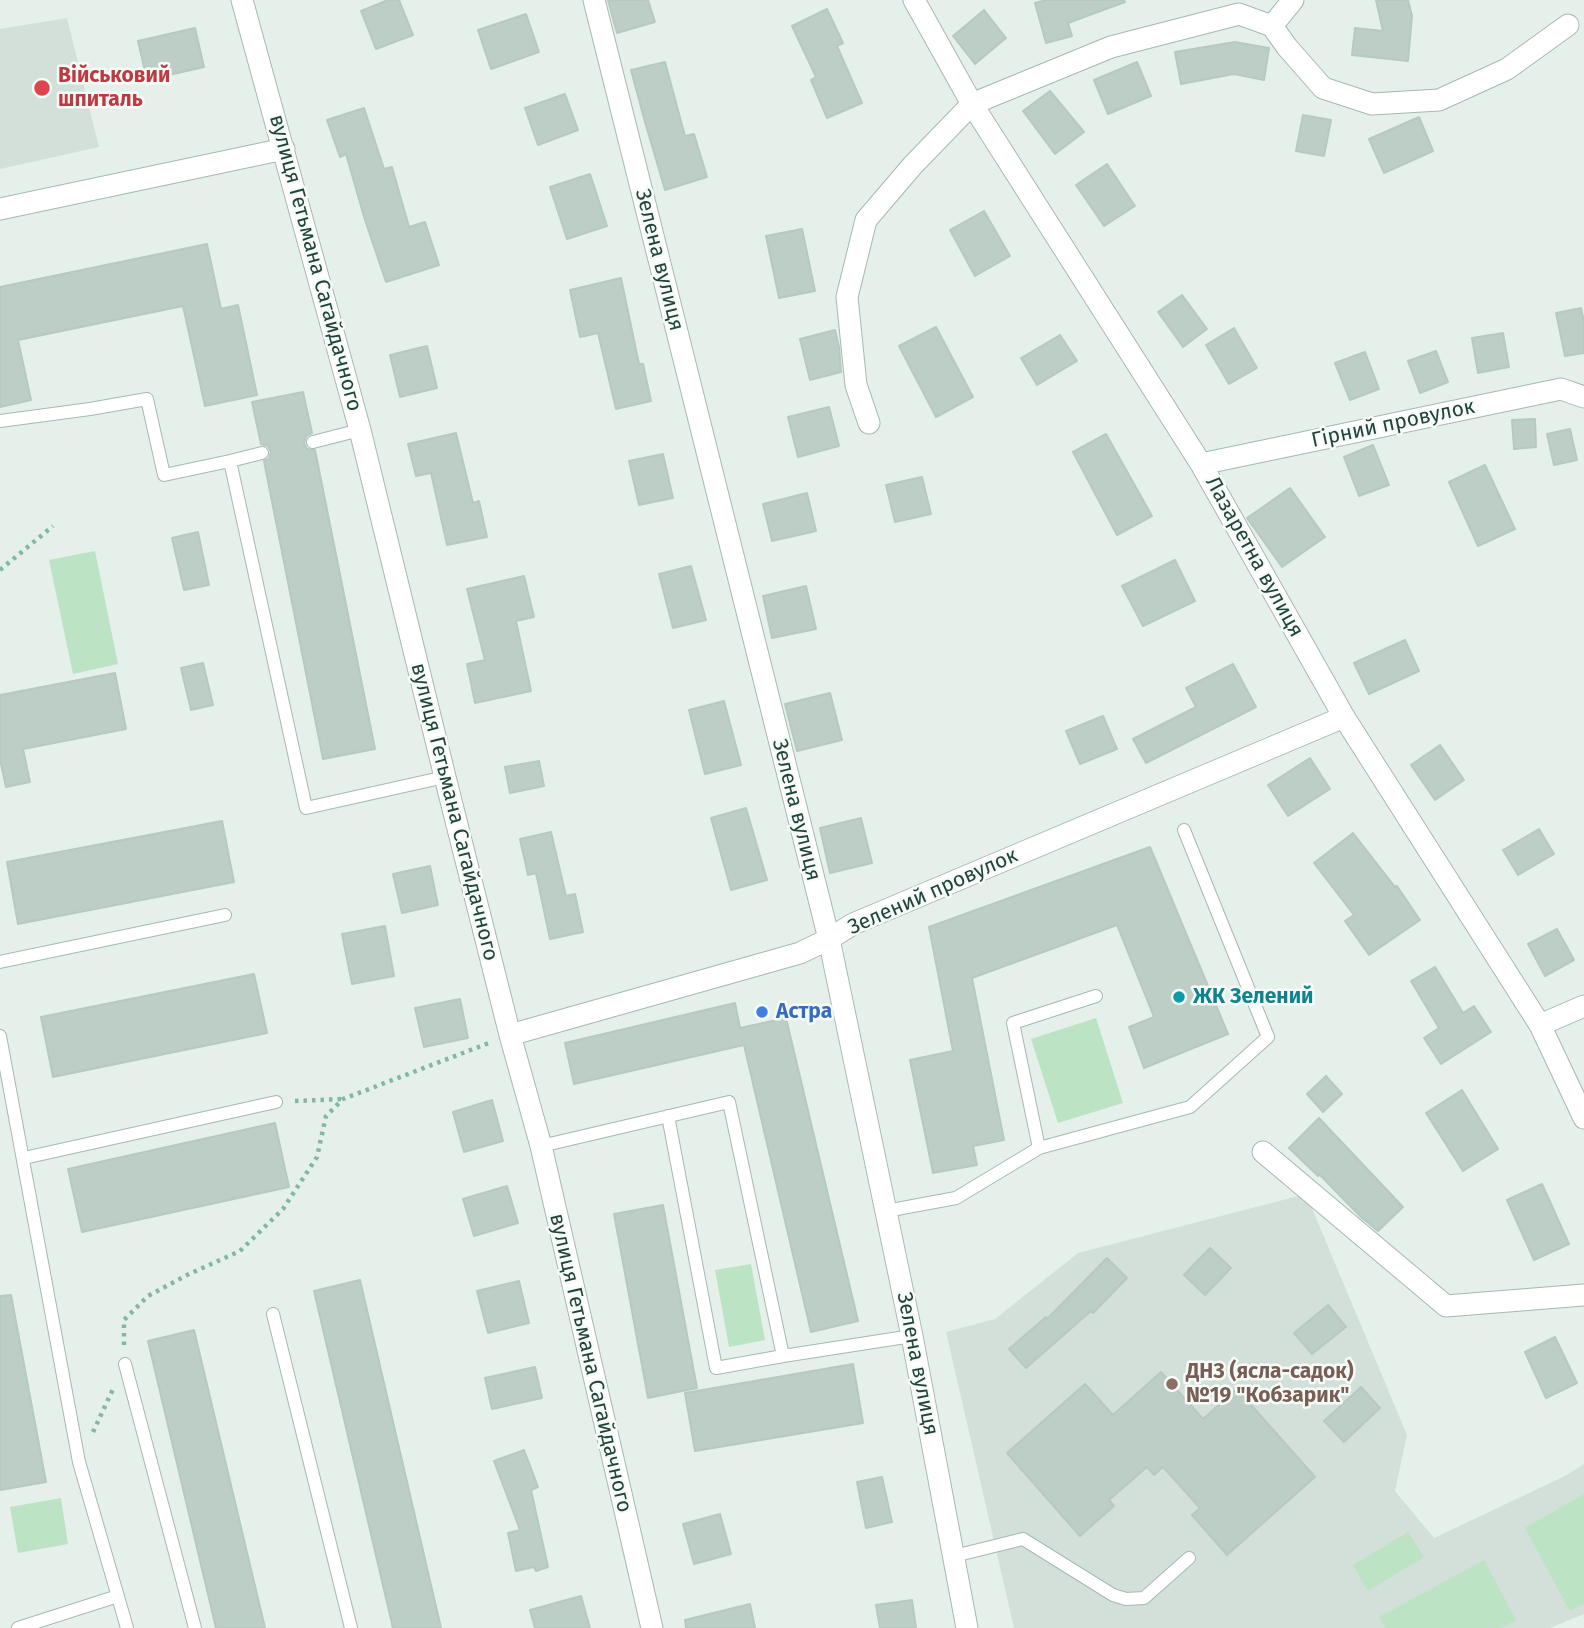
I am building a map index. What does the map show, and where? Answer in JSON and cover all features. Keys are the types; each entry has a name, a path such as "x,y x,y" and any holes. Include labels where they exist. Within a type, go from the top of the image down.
{"street":[{"name":"вулиця Гетьмана Сагайдачного","path":"242,0 360,430 510,1035 541,1146 652,1628"},
{"name":"Зелена вулиця","path":"594,0 829,939 912,1336 967,1628"},
{"name":"Лазаретна вулиця","path":"915,0 972,103 1201,464 1344,717 1539,1025 1584,1118"},
{"path":"1272,26 1293,0"},
{"path":"869,423 856,385 847,298 866,220 972,103 1111,47 1239,14 1272,26 1323,88 1372,104 1439,100 1507,69 1568,25"},
{"path":"0,209 284,149"},
{"name":"Гірний провулок","path":"1201,464 1561,389 1584,397"},
{"name":"Зелений провулок","path":"510,1035 800,953 853,924 1344,717"},
{"path":"1539,1025 1584,1006"},
{"path":"1263,1152 1446,1306 1584,1294"}],"lane":[{"path":"0,421 147,399 164,475 262,453"},
{"path":"313,442 360,430"},
{"path":"230,461 306,808 445,777"},
{"path":"886,1211 956,1198 1039,1148 1190,1107 1268,1037 1184,830"},
{"path":"0,962 225,915"},
{"path":"1039,1148 1013,1023 1096,996"},
{"path":"0,1036 79,1462 127,1628"},
{"path":"24,1158 276,1102"},
{"path":"541,1146 729,1102 783,1356"},
{"path":"668,1116 716,1368 912,1336"},
{"path":"273,1314 351,1628"},
{"path":"125,1364 195,1628"},
{"path":"954,1556 1023,1539 1113,1595 1126,1599 1144,1598 1189,1558"},
{"path":"18,1628 118,1596"}],"path":[{"path":"0,570 53,526"},
{"path":"276,1102 343,1099 510,1035"},
{"path":"79,1462 125,1364 124,1321 148,1296 240,1251 283,1209 317,1157 326,1116 343,1099"}],"shaded area":[{"name":"Військовий шпиталь","path":"67,18 99,147 0,169 0,29"},
{"name":"ДНЗ (ясла-садок) №19 \"Кобзарик\"","path":"1306,1194 1407,1435 1395,1491 1434,1538 1567,1475 1584,1464 1584,1614 1550,1628 1014,1628 946,1332 995,1319 1078,1253"}],"green space":[{"path":"95,551 118,664 73,674 49,560"},
{"path":"1096,1018 1123,1103 1058,1123 1031,1039"},
{"path":"751,1264 765,1340 729,1347 715,1270"},
{"path":"1584,1494 1584,1604 1570,1611 1525,1528"},
{"path":"61,1498 68,1544 18,1553 10,1507"},
{"path":"1408,1532 1424,1557 1368,1591 1353,1565"},
{"path":"1484,1560 1516,1620 1501,1628 1385,1628 1379,1617"}],"building":[{"path":"388,0 399,0 413,35 376,49 361,11"},
{"path":"608,0 648,0 655,22 617,33"},
{"path":"1046,0 1125,2 1068,23 1072,36 1046,43 1035,3"},
{"path":"1376,0 1408,0 1412,16 1408,61 1352,55 1355,28 1383,31"},
{"path":"827,9 843,43 837,46 862,103 827,118 811,80 816,77 792,26"},
{"path":"984,10 1006,38 975,64 953,36"},
{"path":"526,14 539,52 491,69 478,30"},
{"path":"195,28 204,67 147,80 138,41"},
{"path":"1235,42 1269,48 1264,80 1234,74 1181,84 1175,52"},
{"path":"665,62 685,136 694,134 707,177 665,190 631,70"},
{"path":"1137,62 1151,96 1108,114 1094,80"},
{"path":"1050,91 1084,132 1055,154 1023,111"},
{"path":"565,94 578,130 538,145 525,108"},
{"path":"364,108 384,169 392,167 409,227 425,222 439,265 386,282 346,154 340,157 327,120"},
{"path":"1303,115 1331,120 1324,156 1296,151"},
{"path":"1419,117 1433,151 1384,173 1369,139"},
{"path":"1107,164 1135,206 1104,226 1076,185"},
{"path":"590,174 607,226 567,239 550,187"},
{"path":"984,211 1010,256 975,276 950,230"},
{"path":"802,229 815,291 779,298 766,236"},
{"path":"207,244 221,309 238,305 257,395 205,406 183,306 18,340 31,400 0,407 0,287"},
{"path":"621,278 639,364 643,364 651,401 616,409 598,333 580,337 570,290"},
{"path":"1182,295 1207,329 1183,347 1158,312"},
{"path":"1581,308 1584,321 1584,353 1565,356 1556,313"},
{"path":"936,327 973,397 936,417 899,346"},
{"path":"1234,328 1257,368 1229,384 1206,345"},
{"path":"835,330 841,372 810,380 800,339"},
{"path":"1503,333 1509,367 1478,373 1472,338"},
{"path":"1060,335 1077,361 1037,385 1021,358"},
{"path":"427,346 437,388 400,397 390,355"},
{"path":"1436,351 1448,382 1420,393 1408,361"},
{"path":"1365,352 1379,389 1350,400 1335,363"},
{"path":"303,392 312,433 306,436 304,443 307,449 315,450 375,749 323,759 264,461 269,459 271,452 268,446 261,444 252,402"},
{"path":"829,407 839,446 798,457 788,417"},
{"path":"1535,419 1536,447 1514,449 1512,420"},
{"path":"1570,429 1577,460 1554,465 1547,434"},
{"path":"456,433 473,503 479,501 487,537 447,545 431,473 416,476 408,444"},
{"path":"1106,434 1152,516 1117,535 1073,452"},
{"path":"1373,445 1389,485 1359,496 1344,457"},
{"path":"663,454 673,498 639,505 629,461"},
{"path":"1485,465 1515,529 1478,546 1449,482"},
{"path":"922,477 931,514 895,522 886,485"},
{"path":"1290,488 1325,537 1282,567 1247,518"},
{"path":"807,493 816,531 772,541 763,504"},
{"path":"198,532 209,585 184,590 172,538"},
{"path":"1175,560 1195,601 1143,626 1122,586"},
{"path":"691,566 706,620 673,628 659,574"},
{"path":"524,576 534,617 516,621 531,691 475,703 467,664 485,660 467,589"},
{"path":"806,586 816,629 772,638 763,596"},
{"path":"1405,640 1419,671 1369,694 1354,663"},
{"path":"203,663 213,705 191,710 181,668"},
{"path":"1233,664 1256,707 1146,763 1133,739 1196,707 1186,688"},
{"path":"115,673 126,729 23,749 30,782 6,787 0,759 0,695"},
{"path":"830,693 842,740 797,751 785,704"},
{"path":"724,701 741,765 705,774 689,710"},
{"path":"1103,716 1117,749 1080,764 1066,731"},
{"path":"1440,745 1464,780 1435,800 1411,765"},
{"path":"1310,758 1330,789 1288,816 1268,785"},
{"path":"539,761 544,786 510,793 505,767"},
{"path":"746,808 767,880 731,890 711,818"},
{"path":"861,818 872,863 830,873 820,828"},
{"path":"222,821 234,882 18,924 7,862"},
{"path":"1539,829 1554,854 1518,875 1503,850"},
{"path":"551,832 566,896 575,894 583,932 550,939 536,873 528,875 520,839"},
{"path":"1353,833 1395,887 1397,886 1420,920 1369,955 1345,921 1354,915 1314,863"},
{"name":"ЖК Зелений","path":"1150,847 1228,1034 1144,1068 1129,1027 1154,1017 1117,925 972,978 1004,1140 973,1146 977,1165 933,1173 910,1060 953,1051 929,927"},
{"path":"430,866 438,905 402,913 393,874"},
{"path":"385,926 394,976 352,984 342,934"},
{"path":"1557,929 1574,960 1545,976 1528,944"},
{"path":"1435,967 1463,1013 1474,1006 1491,1032 1441,1064 1424,1038 1439,1028 1411,981"},
{"path":"254,974 267,1033 53,1077 41,1017"},
{"path":"460,999 468,1038 424,1047 415,1008"},
{"path":"735,1003 740,1028 786,1018 858,1321 811,1332 744,1045 574,1084 565,1043"},
{"path":"1326,1076 1342,1094 1323,1112 1307,1094"},
{"path":"1462,1090 1498,1149 1463,1171 1426,1113"},
{"path":"492,1100 503,1141 464,1152 453,1112"},
{"path":"1319,1118 1403,1207 1378,1231 1289,1148"},
{"path":"275,1123 289,1187 82,1232 68,1169"},
{"path":"1542,1184 1569,1244 1534,1260 1507,1200"},
{"path":"507,1186 518,1223 474,1236 463,1199"},
{"path":"663,1205 697,1388 648,1398 614,1214"},
{"path":"1210,1248 1231,1268 1205,1295 1184,1275"},
{"path":"1107,1258 1127,1278 1093,1313 1091,1311 1026,1368 1009,1349 1046,1317 1047,1319"},
{"path":"360,1280 441,1628 393,1628 314,1291"},
{"path":"519,1281 529,1323 488,1333 477,1291"},
{"path":"11,1295 46,1482 0,1490 0,1296"},
{"path":"1328,1305 1346,1327 1312,1354 1294,1333"},
{"path":"194,1330 265,1628 216,1628 148,1341"},
{"path":"1555,1337 1577,1383 1546,1398 1525,1352"},
{"path":"853,1364 863,1423 695,1451 685,1393"},
{"path":"535,1367 542,1398 492,1409 485,1378"},
{"path":"1161,1372 1203,1419 1237,1389 1315,1477 1227,1555 1192,1515 1200,1508 1163,1467 1154,1475 1147,1467 1109,1500 1114,1506 1080,1536 1007,1453 1085,1384 1113,1415"},
{"path":"1361,1387 1380,1408 1344,1442 1324,1421"},
{"path":"524,1450 538,1487 531,1490 548,1567 536,1571 534,1567 516,1571 508,1533 520,1530 494,1461"},
{"path":"882,1477 892,1522 866,1528 857,1482"},
{"path":"720,1514 731,1554 694,1564 683,1524"},
{"path":"581,1596 590,1628 535,1628 530,1610"},
{"path":"912,1600 916,1628 880,1628 876,1605"},
{"path":"750,1604 755,1628 686,1628 685,1620"}],"place":[{"name":"Військовий шпиталь","path":"42,88"},
{"name":"ЖК Зелений","path":"1179,997"},
{"name":"Астра","path":"762,1012"},
{"name":"ДНЗ (ясла-садок) №19 \"Кобзарик\"","path":"1172,1384"}]}
